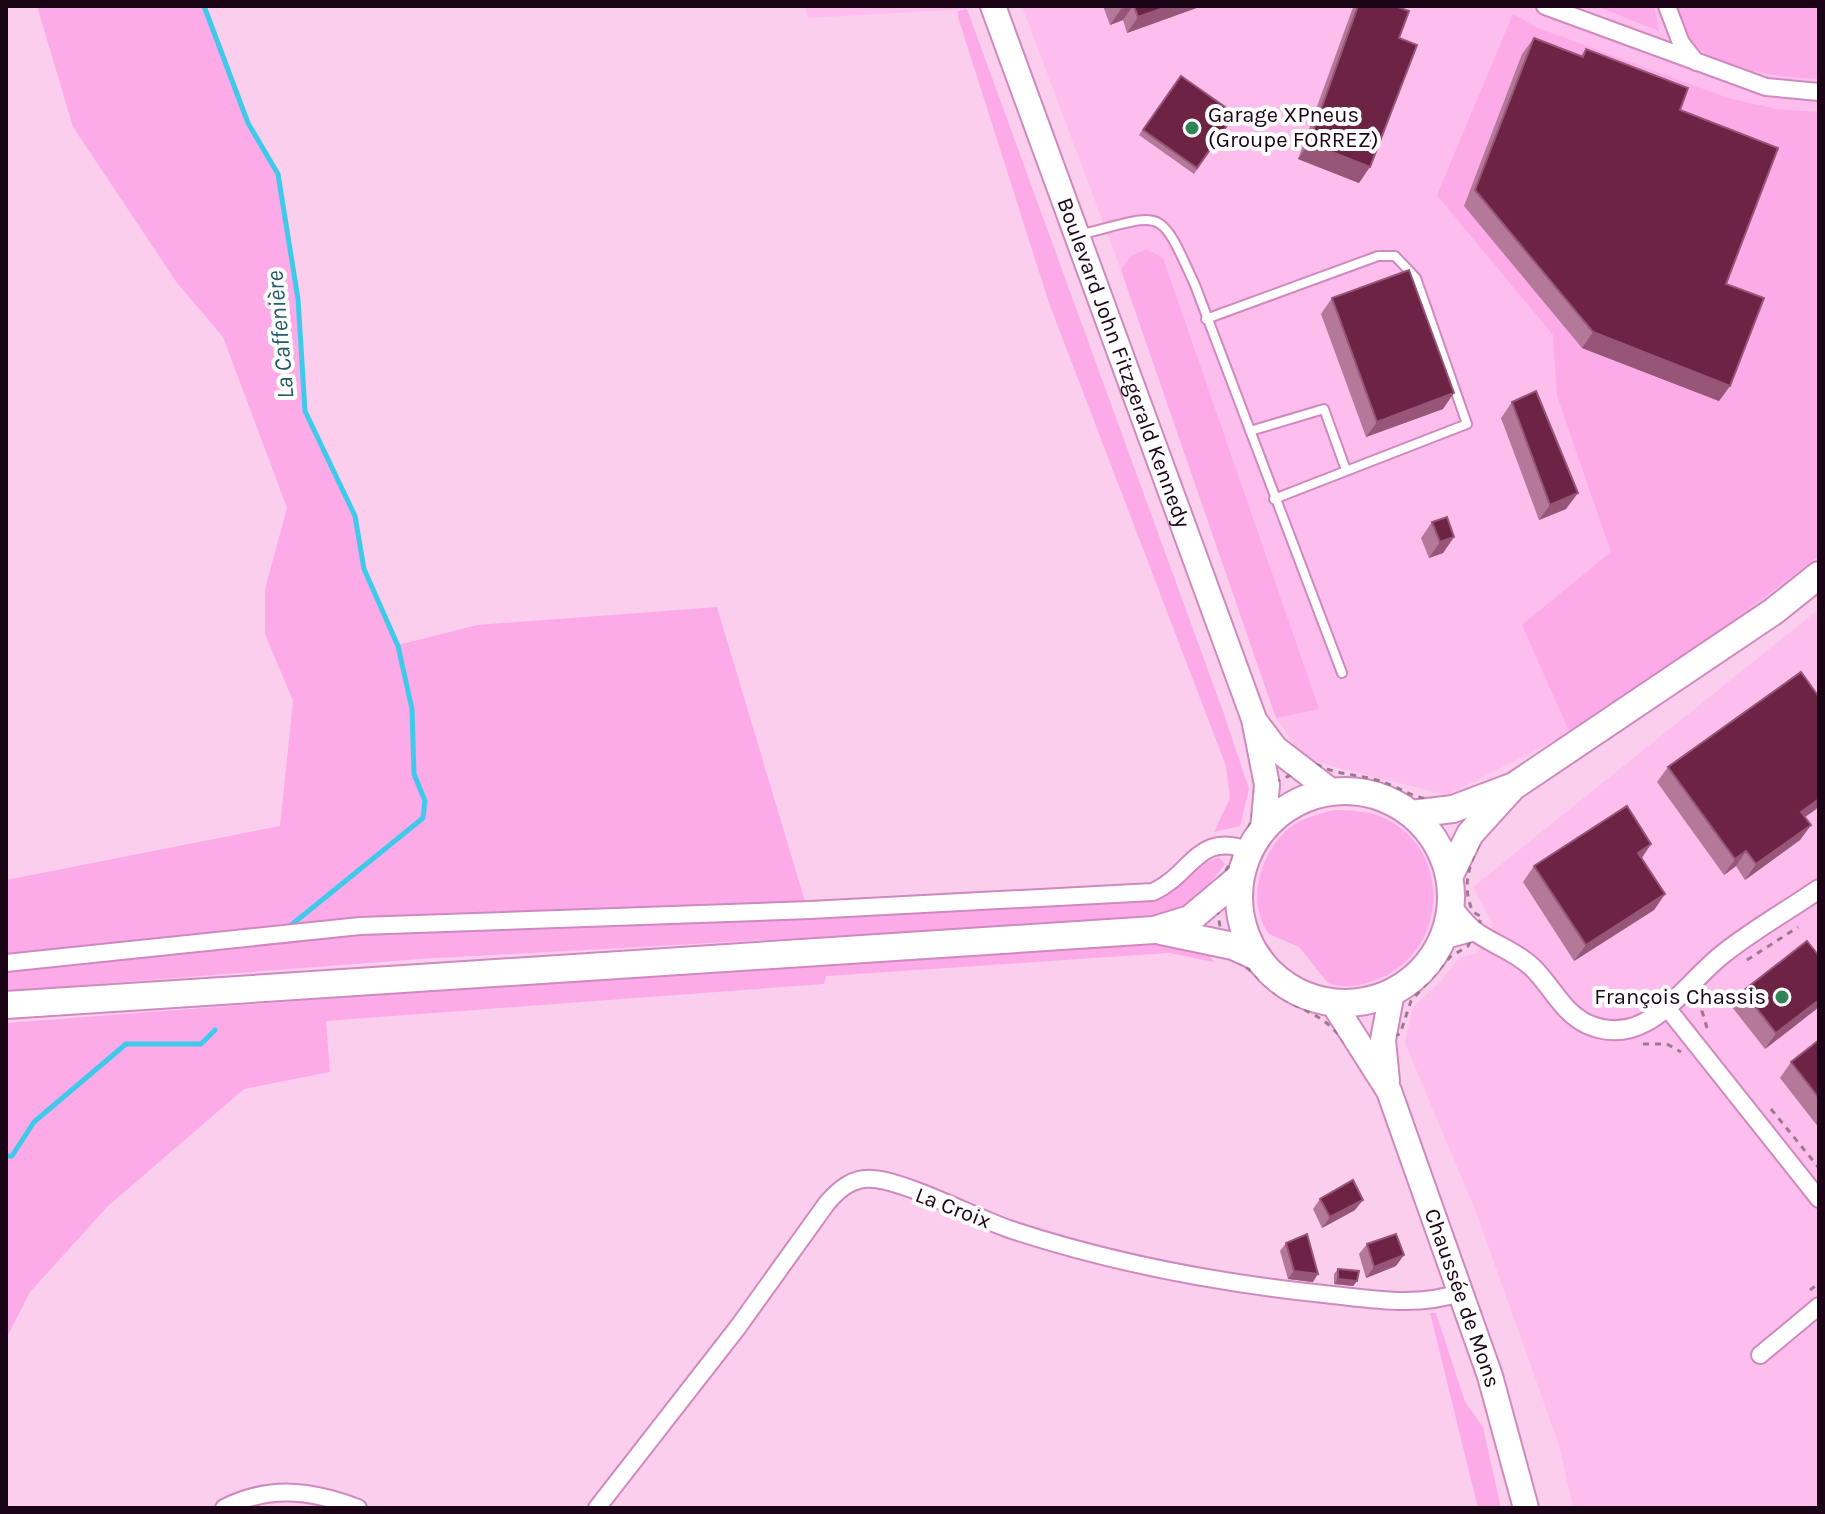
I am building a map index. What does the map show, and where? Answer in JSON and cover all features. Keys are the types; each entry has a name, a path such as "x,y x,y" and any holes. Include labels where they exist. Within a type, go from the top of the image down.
{"highway":[{"path":"1411,814 1453,809 1514,786 1774,611 1819,575"},
{"path":"1450,875 1470,834 1514,786"},
{"path":"6,1005 1154,930 1190,919 1240,877 1256,840 1300,801 1331,791 1375,795 1411,814 1440,849 1450,875 1451,905 1442,940 1424,968 1392,992 1372,1000 1333,1003 1290,989 1257,957 1233,946 1154,930"},
{"path":"1240,877 1243,926 1257,957"}],"main road":[{"name":"Boulevard John Fitzgerald Kennedy","path":"993,6 1254,719 1267,785 1256,840"},
{"name":"Boulevard John Fitzgerald Kennedy","path":"1254,719 1275,748 1331,791"},
{"name":"Chaussée de Mons","path":"1389,1091 1383,1040 1392,992"},
{"name":"Chaussée de Mons","path":"1333,1003 1389,1091 1490,1376 1526,1508"}],"street":[{"path":"1545,6 1766,87 1819,92"},
{"path":"1667,6 1681,43 1697,63"},
{"path":"6,963 360,926 810,910 1153,892 1177,877 1191,860 1211,845 1256,840"},
{"path":"1442,940 1472,938 1518,955 1548,984 1566,1009 1591,1025 1604,1029 1634,1027 1668,1009 1723,954 1819,889"},
{"path":"1451,905 1472,938"},
{"path":"1668,1009 1819,1199"},
{"name":"La Croix","path":"597,1508 700,1377 827,1203 853,1181 874,1179 1011,1230 1190,1276 1413,1302 1440,1299 1462,1292"},
{"path":"1760,1355 1819,1306"},
{"path":"224,1508 271,1491 309,1493 358,1508"}],"lane":[{"path":"1077,235 1148,218 1162,223 1171,231 1342,673"},
{"path":"1206,319 1378,256 1395,256 1416,278 1467,424 1274,499"},
{"path":"1250,431 1324,409 1346,470"}],"path":[{"path":"1316,764 1339,774 1394,785 1419,797 1446,798"},
{"path":"1743,963 1808,920"},
{"path":"1400,1034 1411,1001 1450,957 1472,938"},
{"path":"1224,954 1243,963 1278,995 1327,1021 1350,1050"},
{"path":"1710,1033 1702,1011 1713,990"}],"shaded area":[{"path":"37,6 204,6 248,123 278,174 298,299 305,411 355,516 364,569 398,645 477,625 717,607 806,905 360,923 6,958 6,880 280,826 293,701 265,634 265,589 287,508 223,337 177,283 73,127"},
{"path":"805,6 966,6 967,9 808,18"},
{"path":"1022,6 1819,6 1819,556 1756,606 1570,733 1447,795 1304,759 1276,718 1121,270"},
{"path":"1596,6 1654,6 1659,31"},
{"path":"1674,6 1819,6 1819,79 1768,74 1716,59 1689,40"},
{"path":"967,9 1224,714 1249,789 1240,826 1214,832 1230,798 1226,766 1049,303 958,17 958,11"},
{"path":"1513,14 1538,28 1728,98 1776,109 1819,112 1819,556 1695,649 1570,733 1522,625 1611,552 1557,396 1553,335 1437,195"},
{"path":"1146,249 1163,258 1319,709 1276,718 1121,270 1131,256"},
{"path":"1819,609 1819,1508 1573,1508 1559,1445 1476,1212 1405,1043 1413,1007 1440,982 1459,958 1477,953 1493,924 1473,887"},
{"path":"1334,810 1362,812 1388,820 1410,836 1424,856 1432,879 1433,904 1428,928 1416,949 1399,967 1376,980 1352,986 1328,983 1299,947 1269,934 1258,906 1260,876 1281,836 1302,820"},
{"path":"1219,857 1225,864 1202,893 1204,898 1164,918 420,959 6,991 6,968 360,933 1156,900 1180,886 1197,866"},
{"path":"1165,944 1205,949 1214,962 1169,953 826,976 824,984 326,1021 330,1072 244,1089 108,1206 30,1292 6,1339 6,1023 415,992"},
{"path":"1430,1313 1436,1313 1465,1402 1483,1427 1501,1508 1478,1508"}],"building":[{"path":"1134,6 1169,6 1138,17"},
{"path":"1358,6 1395,6 1409,11 1399,38 1417,45 1370,167 1309,143"},
{"path":"1534,38 1583,57 1586,49 1688,88 1680,110 1778,148 1726,284 1764,298 1730,386 1593,332 1475,190"},
{"path":"1181,76 1235,114 1197,168 1143,130"},
{"path":"1409,270 1454,393 1377,422 1332,298"},
{"path":"1536,391 1578,493 1550,505 1512,402"},
{"path":"1447,517 1454,537 1440,542 1432,522"},
{"path":"1801,672 1819,697 1819,799 1801,812 1811,825 1756,864 1746,851 1735,859 1668,767"},
{"path":"1627,806 1651,844 1638,853 1665,894 1586,945 1534,866"},
{"name":"François Chassis","path":"1807,941 1819,956 1819,1000 1776,1033 1743,991"},
{"path":"1819,1040 1819,1098 1791,1062"},
{"path":"1353,1180 1363,1200 1330,1217 1320,1199"},
{"path":"1307,1234 1318,1274 1294,1271 1286,1243"},
{"path":"1396,1234 1404,1255 1374,1267 1367,1244"},
{"path":"1338,1269 1359,1271 1357,1281 1338,1279"}],"waterway":[{"name":"La Caffenière","path":"204,6 248,123 278,174 298,299 305,411 355,516 364,569 398,646 412,709 414,774 425,801 423,818 290,926"},
{"name":"La Caffenière","path":"6,1156 12,1156 34,1122 126,1044 201,1044 215,1030"}],"place":[{"name":"Garage XPneus (Groupe FORREZ)","path":"1192,128"},
{"name":"François Chassis","path":"1782,997"}]}
